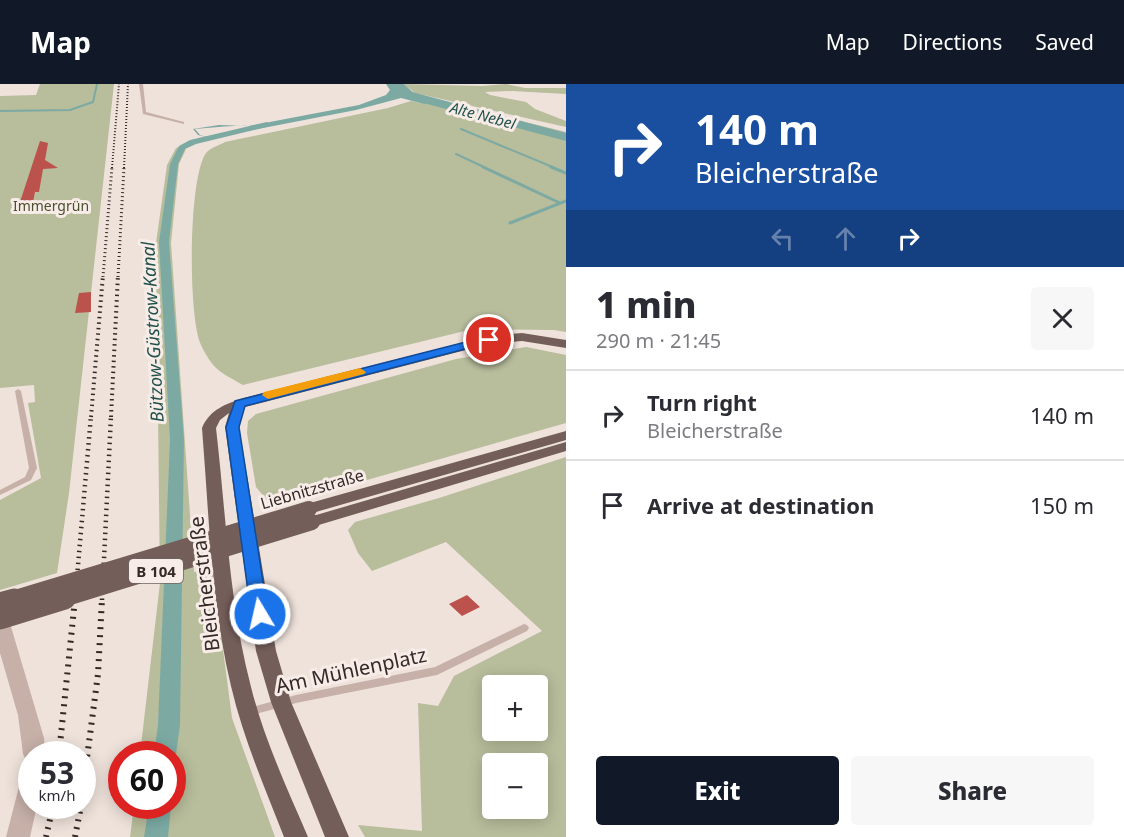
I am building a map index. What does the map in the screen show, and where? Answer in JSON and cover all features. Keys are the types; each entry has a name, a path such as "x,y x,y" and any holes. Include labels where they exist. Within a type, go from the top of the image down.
{"main road":[{"name":"Bleicherstraße","path":"296,837 249,712 237,667 227,602 209,428 212,419 239,404 489,340 528,337 566,344"},
{"path":"239,404 232,427 266,651 281,702 337,837"},
{"name":"Liebnitzstraße","path":"0,620 311,516 566,435"},
{"name":"B 104","path":"311,516 566,446"},
{"name":"Liebnitzstraße","path":"0,603 311,516"}],"street":[{"path":"0,620 28,715 33,741"},
{"path":"18,837 22,819"}],"lane":[{"path":"141,84 144,112 183,123"},
{"path":"0,493 28,478 33,468 18,391"},
{"name":"Am Mühlenplatz","path":"249,712 281,702 437,671 524,628"}],"green space":[{"name":"Immergrün","path":"40,84 114,84 69,493 57,573 0,590 0,500 41,478 28,403 35,402 34,385 0,388 0,96 36,95"},
{"path":"404,84 482,86 506,84 525,88 566,88 566,94 485,92 526,102 535,109 566,121 566,127 415,93"},
{"path":"411,101 424,104 439,101 566,132 566,332 473,329 243,385 223,373 209,360 201,345 194,307 193,218 200,167 206,153 225,142 388,108"},
{"path":"176,148 186,149 179,164 171,243 194,572 212,567 232,718 275,837 130,837 132,819 186,819 186,741 142,741 160,583 156,243 167,165"},
{"path":"526,347 566,355 566,423 274,509 256,487 247,433 248,421 256,414 456,359"},
{"path":"566,457 566,837 365,837 358,825 422,831 418,703 438,706 454,676 542,631 446,542 372,571 358,553 348,530 355,522"}],"water":[{"path":"386,84 404,84 417,96 435,102 424,104 401,98 356,110 247,131 249,126 359,105 386,95 390,90"},
{"path":"219,125 249,126 195,129 200,135 207,137 198,135 193,129"}],"building":[{"path":"40,141 48,143 45,160 58,168 43,169 39,192 35,192 33,202 20,202"},
{"path":"91,292 91,312 75,313 79,293"},
{"path":"467,595 480,607 462,616 449,604"}],"waterway":[{"path":"0,111 70,110 93,102 97,84"},
{"name":"Alte Nebel","path":"401,93 566,137"},
{"name":"Bützow-Güstrow-Kanal","path":"167,741 177,440 164,242 174,164 182,148 193,142 267,124"},
{"path":"461,129 555,168"},
{"path":"456,154 486,168"},
{"path":"483,167 560,203"},
{"path":"551,167 566,173"},
{"path":"510,223 566,201"},
{"name":"Bützow-Güstrow-Kanal","path":"156,837 158,819"}],"railway":[{"path":"112,168 119,84"},
{"path":"124,168 128,84"},
{"path":"103,277 112,167"},
{"path":"118,277 124,167"},
{"path":"91,417 103,275"},
{"path":"111,417 118,275"},
{"path":"75,600 91,416"},
{"path":"102,600 111,416"},
{"path":"60,741 75,599"},
{"path":"89,741 98,674 102,599"},
{"path":"46,837 50,819"},
{"path":"75,837 78,819"}],"slow traffic":[{"path":"268,395 360,372"}],"route":[{"path":"260,614 232,427 239,404 489,340"}]}
